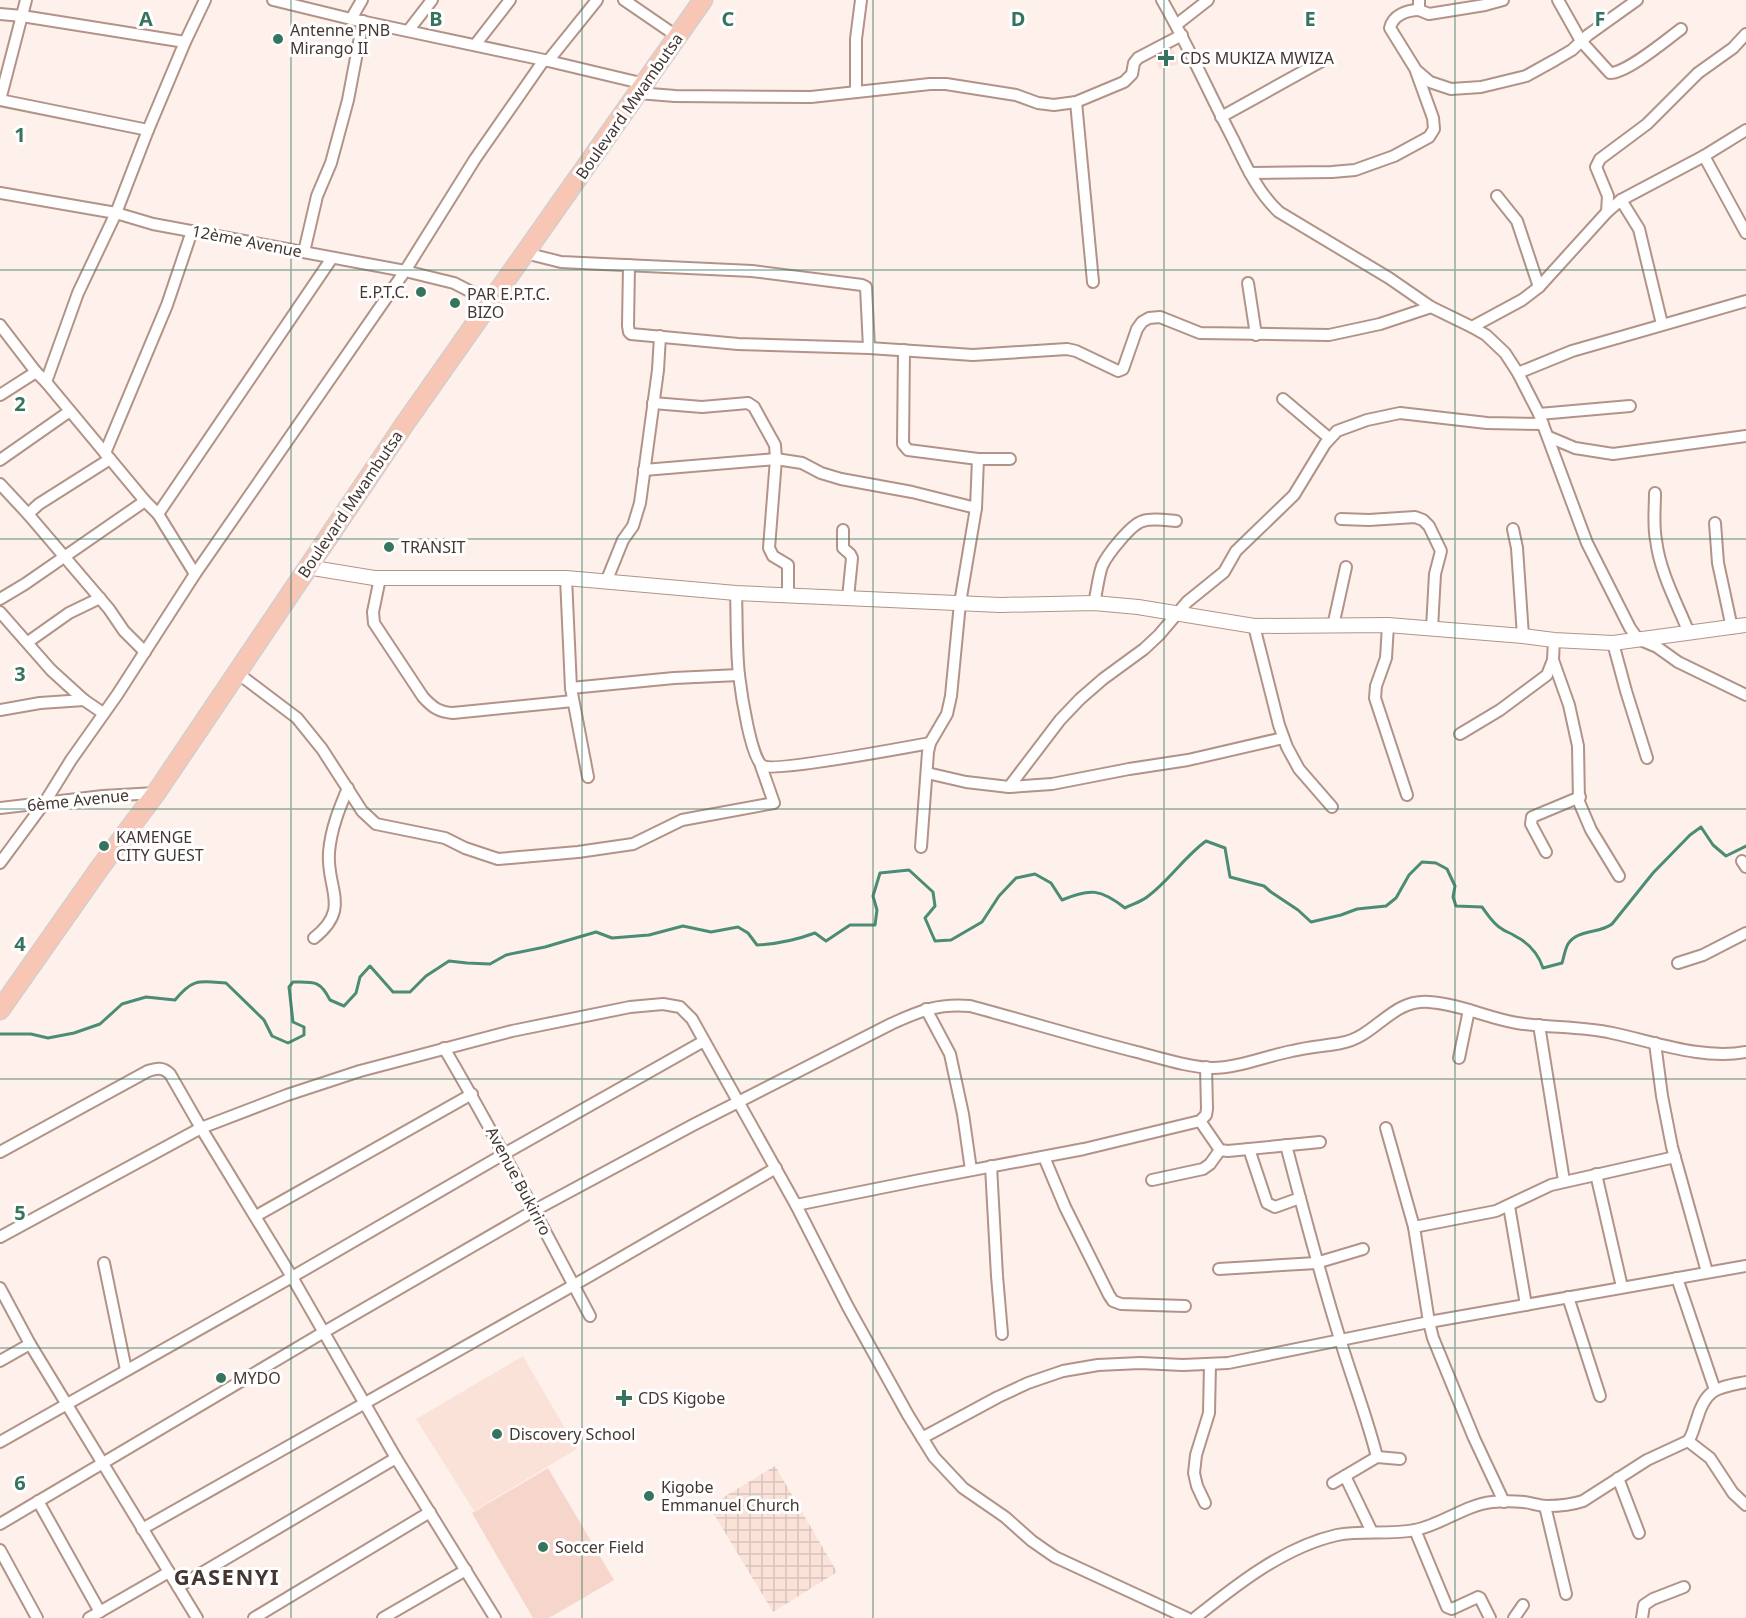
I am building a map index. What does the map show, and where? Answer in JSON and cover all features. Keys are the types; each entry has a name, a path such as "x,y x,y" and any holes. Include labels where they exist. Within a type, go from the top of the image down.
{"highway":[{"name":"Boulevard Mwambutsa","path":"0,1010 156,793 404,425 703,0"}],"street":[{"path":"26,0 0,100 148,130"},
{"path":"46,382 78,294 116,213 148,130 205,0"},
{"path":"278,0 351,19 546,60 675,96 812,97 938,84 1016,96 1054,105 1076,102 1124,82 1132,74 1134,63 1138,58 1182,35"},
{"path":"351,19 362,0"},
{"path":"408,31 432,0"},
{"path":"475,45 510,0"},
{"path":"0,863 45,802 195,574 405,271 475,159 546,60 597,0"},
{"path":"624,0 678,37"},
{"path":"856,92 856,39 861,0"},
{"path":"1162,0 1182,35 1250,173 1270,204 1279,212 1389,278 1431,307 1486,335 1505,353 1518,373 1549,437 1595,560 1623,616 1638,639 1657,647 1678,662 1746,695"},
{"path":"1176,25 1208,0"},
{"path":"1250,173 1355,170 1395,156 1429,137 1434,129 1433,118 1416,70 1390,28 1391,22 1399,15 1419,5 1429,14 1503,0"},
{"path":"1558,0 1581,42 1610,73 1626,68 1681,29"},
{"path":"1416,70 1430,82 1450,89 1481,87 1526,76 1555,60 1637,0"},
{"path":"0,14 185,42"},
{"path":"304,252 317,196 331,163 348,100 363,21"},
{"path":"1607,212 1608,196 1596,167 1600,159 1647,124 1698,73 1733,48 1746,34"},
{"path":"1221,117 1322,61"},
{"path":"1076,102 1094,282"},
{"path":"1472,327 1522,300 1539,287 1607,212 1621,200 1704,156 1746,130"},
{"path":"1704,156 1746,233"},
{"name":"12ème Avenue","path":"0,193 116,213 153,224 405,271 454,283 491,302"},
{"path":"1497,196 1517,221 1539,287"},
{"path":"1621,200 1639,229 1662,324"},
{"path":"28,514 108,456 192,231"},
{"path":"525,253 561,262 752,271 865,285 869,348"},
{"path":"158,514 332,258"},
{"path":"629,265 629,332 632,334 738,344 869,348 973,355 1067,349 1118,370 1123,369 1126,363 1137,329 1149,318 1160,317 1200,333 1329,335 1380,324 1431,307"},
{"path":"1248,283 1256,335"},
{"path":"1518,373 1556,356 1746,301"},
{"path":"0,325 36,372 158,514 195,574"},
{"path":"606,582 623,540 633,526 640,503 658,370 660,336"},
{"path":"904,350 904,448 978,459 1010,459"},
{"path":"0,395 36,372"},
{"path":"1283,399 1329,438"},
{"path":"653,403 702,407 752,404 775,445 776,459 769,548 773,556 788,565 788,595"},
{"path":"1009,787 1060,720 1080,699 1144,649 1187,602 1224,572 1236,551 1294,495 1329,438 1337,432 1367,420 1400,413 1487,423 1541,419 1630,406"},
{"path":"0,460 70,411"},
{"path":"1549,437 1575,448 1613,454 1746,436"},
{"path":"644,470 776,459 802,463 821,473 841,479 912,492 976,508"},
{"path":"921,847 930,743 947,714 951,696 960,603 976,508 978,459"},
{"path":"0,484 144,652"},
{"path":"1655,494 1654,531 1657,550 1689,633"},
{"path":"0,598 145,501"},
{"path":"1341,519 1415,517 1423,520 1429,526 1441,551 1435,574 1432,628"},
{"path":"1094,603 1103,566 1110,554 1137,523 1145,520 1176,521"},
{"path":"307,567 380,578 566,578 736,593 1000,605 1094,603 1138,607 1254,626 1388,625 1614,643 1739,626 1718,563 1715,523"},
{"path":"1513,529 1517,548 1523,636"},
{"path":"843,530 843,548 852,558 848,598"},
{"path":"1333,626 1346,567"},
{"path":"380,578 373,612 374,623 432,708 453,713 573,701"},
{"path":"566,578 571,688 588,777"},
{"path":"236,672 297,718 322,749 362,811 376,824 445,838 465,849 498,859 578,852 633,844 682,820 774,803 750,738 739,675 736,593"},
{"path":"28,642 69,613 99,598"},
{"path":"0,612 51,670 84,700 103,713"},
{"path":"1388,625 1386,658 1377,682 1375,698 1407,795"},
{"path":"1254,626 1283,738 1299,769 1332,807"},
{"path":"1460,734 1500,710 1547,675 1553,660 1554,640"},
{"path":"1614,643 1647,758"},
{"path":"1553,660 1569,705 1578,746 1580,802 1591,830 1619,876"},
{"path":"571,688 674,678 739,675"},
{"path":"0,710 40,703 84,700"},
{"path":"927,773 966,782 1009,787 1052,784 1188,760 1283,738"},
{"path":"761,766 769,768 799,765 930,743"},
{"path":"314,938 330,923 334,910 334,892 328,856 334,823 348,788"},
{"name":"6ème Avenue","path":"0,808 103,796 156,793"},
{"path":"1546,852 1531,824 1532,817 1580,797"},
{"path":"1678,963 1702,955 1746,933"},
{"path":"0,1524 535,1210 693,1125 891,1024 936,1006 955,1004 970,1006 1105,1044 1206,1067 1228,1066 1295,1050 1354,1040 1370,1031 1397,1009 1416,1002 1450,1005 1511,1022 1592,1029 1713,1054 1746,1052"},
{"path":"0,1237 201,1128 287,1095 360,1071 512,1031 630,1007 663,1004 680,1007 692,1019 796,1205 848,1308 934,1457 963,1488 1005,1517 1032,1541 1055,1557 1187,1618"},
{"path":"926,1009 950,1054 963,1114 971,1170"},
{"path":"1459,1058 1469,1010"},
{"path":"1539,1025 1564,1181"},
{"path":"0,1442 704,1041"},
{"path":"1655,1043 1662,1096 1675,1157 1707,1272"},
{"name":"Avenue Bukiriro","path":"444,1048 472,1094 590,1316"},
{"path":"796,1205 1095,1147 1200,1122 1206,1115 1207,1109 1206,1067"},
{"path":"0,1152 148,1071 157,1068 165,1069 256,1216 396,1458 495,1618"},
{"path":"256,1216 472,1094"},
{"path":"1200,1122 1220,1150"},
{"path":"1386,1128 1414,1227 1429,1322 1450,1383 1504,1502"},
{"path":"1220,1150 1320,1142"},
{"path":"1286,1145 1316,1263 1369,1424 1377,1457"},
{"path":"1250,1149 1267,1203 1275,1207 1299,1198"},
{"path":"1152,1180 1203,1169 1210,1164 1220,1150"},
{"path":"1044,1157 1065,1207 1113,1300 1121,1304 1185,1306"},
{"path":"1414,1227 1496,1211 1564,1181 1675,1157"},
{"path":"992,1166 1002,1334"},
{"path":"142,1529 776,1168"},
{"path":"1596,1174 1622,1287"},
{"path":"1509,1206 1526,1305"},
{"path":"1219,1269 1316,1263 1363,1249"},
{"path":"104,1263 126,1370"},
{"path":"922,1438 998,1397 1028,1383 1063,1371 1098,1365 1228,1363 1429,1322 1746,1266"},
{"path":"1677,1278 1715,1390"},
{"path":"1,1292 30,1344 197,1618"},
{"path":"1568,1297 1600,1396"},
{"path":"0,1361 30,1344"},
{"path":"1205,1503 1194,1473 1196,1455 1209,1413 1210,1364"},
{"path":"1195,1618 1288,1553 1311,1542 1338,1535 1416,1530 1491,1502 1524,1502 1545,1506 1583,1501 1647,1460 1689,1441 1701,1404 1709,1394 1722,1387 1746,1382"},
{"path":"1689,1441 1710,1458 1733,1493 1746,1505"},
{"path":"1333,1483 1377,1457 1400,1459"},
{"path":"178,1587 396,1458"},
{"path":"1345,1476 1372,1532"},
{"path":"1618,1478 1639,1533"},
{"path":"38,1501 100,1612"},
{"path":"1545,1506 1566,1594"},
{"path":"254,1618 430,1512"},
{"path":"1416,1530 1447,1606 1452,1609 1478,1597 1490,1618"},
{"path":"0,1550 38,1618"},
{"path":"383,1618 466,1570"},
{"path":"89,1618 169,1572"},
{"path":"1642,1618 1644,1605 1684,1587"},
{"path":"1514,1618 1523,1605"}],"shaded area":[{"name":"CDS MUKIZA MWIZA","path":"1172,47 1179,64 1159,69 1153,52"},
{"name":"Discovery School","path":"523,1356 577,1449 474,1511 416,1419"},
{"path":"775,1466 837,1572 773,1612 709,1506"},
{"name":"Soccer Field","path":"548,1468 614,1580 549,1618 533,1618 472,1513"}],"waterway":[{"path":"0,1034 31,1034 48,1038 74,1033 100,1024 122,1004 146,997 175,1000 192,984 209,982 226,983 264,1020 272,1036 288,1043 304,1035 304,1027 293,1022 289,987 293,982 316,984 323,989 330,1000 344,1006 356,993 360,977 370,966 393,992 410,992 426,976 449,961 490,964 506,955 545,947 596,932 612,938 649,935 683,926 711,932 738,927 748,933 757,945 772,944 815,933 826,941 850,925 875,925 877,910 873,896 880,873 909,870 933,892 935,906 925,918 935,941 951,940 982,922 999,896 1016,878 1035,874 1051,883 1062,900 1095,892 1109,897 1125,908 1155,891 1206,841 1225,848 1230,877 1264,886 1311,922 1357,909 1386,906 1396,898 1409,875 1422,862 1436,863 1447,869 1455,886 1453,897 1456,906 1482,907 1499,927 1529,945 1536,953 1543,968 1562,963 1565,951 1572,939 1612,924 1653,873 1690,835 1701,827 1713,845 1726,856 1746,846"}],"place":[{"name":"Antenne PNB Mirango II","path":"278,39"},
{"name":"CDS MUKIZA MWIZA","path":"1166,58"},
{"name":"E.P.T.C.","path":"421,292"},
{"name":"PAR E.P.T.C. BIZO","path":"455,303"},
{"name":"TRANSIT","path":"389,547"},
{"name":"KAMENGE CITY GUEST","path":"104,846"},
{"name":"MYDO","path":"221,1378"},
{"name":"CDS Kigobe","path":"624,1398"},
{"name":"Discovery School","path":"497,1434"},
{"name":"Kigobe Emmanuel Church","path":"649,1496"},
{"name":"Soccer Field","path":"543,1547"}],"district":[{"name":"GASENYI","path":"227,1577"}]}
